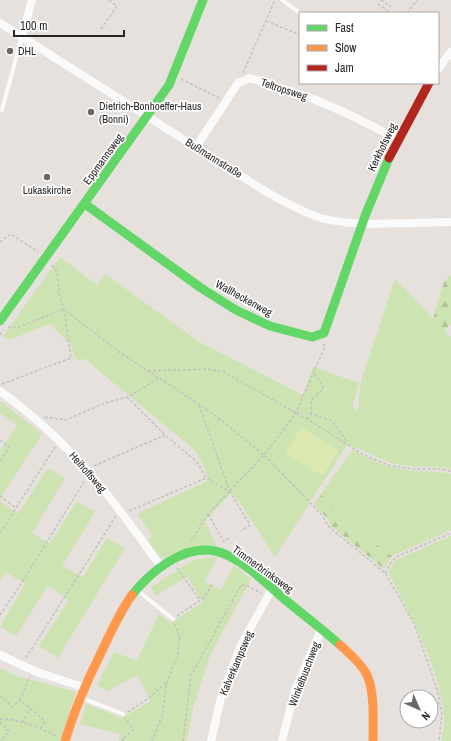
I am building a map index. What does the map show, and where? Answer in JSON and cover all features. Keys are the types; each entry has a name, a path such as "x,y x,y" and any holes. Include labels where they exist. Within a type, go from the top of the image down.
{"street":[{"path":"22,36 32,0"},
{"name":"Eppmannsweg","path":"3,323 46,258 148,117 169,85 184,51 203,0"},
{"name":"Bußmannstraße","path":"0,23 268,193 296,208 321,218 362,223 451,222"},
{"path":"439,69 451,52"},
{"name":"Teltropsweg","path":"238,83 250,78 311,98 346,112 398,139"},
{"path":"196,147 238,83"},
{"name":"Kerkhofsweg","path":"362,223 398,139 428,84"},
{"name":"Wallheckenweg","path":"85,204 201,288 236,310 270,326 316,337"},
{"path":"316,337 324,333 362,223"},
{"name":"Heihoffsweg","path":"0,391 40,422 88,471 122,511 161,568"},
{"name":"Timmerbrinksweg","path":"65,741 83,687 124,607 136,590 161,568 172,561 188,553 200,550 216,551 238,563 270,593 321,630 358,662 367,675 374,741"},
{"name":"Kalverkampsweg","path":"211,741 221,698 241,645 270,593"},
{"name":"Winkelbuschweg","path":"282,741 295,690 321,630"},
{"path":"0,655 33,670 83,687"}],"lane":[{"path":"282,0 299,12"},
{"path":"2,110 22,36"},
{"path":"136,590 172,619"},
{"path":"80,697 122,714"}],"path":[{"path":"101,29 117,6 109,0"},
{"path":"238,83 275,0"},
{"path":"381,0 391,7"},
{"path":"409,12 417,0"},
{"path":"378,4 390,12"},
{"path":"266,21 299,35"},
{"path":"180,79 225,102"},
{"path":"0,242 11,234 46,258 57,272 60,298 64,309 71,358 0,385"},
{"path":"3,323 19,327 64,309"},
{"path":"64,309 119,352 199,404 264,455 326,520 328,526 385,572 414,626 437,689 442,714 439,741"},
{"path":"188,553 187,549 208,514 264,455 296,413 325,346 316,337"},
{"path":"148,371 208,369 224,372 307,419 364,455 392,466 414,470 439,469 451,471"},
{"path":"307,419 311,414 311,400 320,394 323,387 323,384 314,374"},
{"path":"40,422 47,417 66,420 105,403 127,397 159,378"},
{"path":"127,397 165,435 197,462 206,478 230,492"},
{"path":"199,404 230,492 250,525 241,531"},
{"path":"311,414 332,422 348,444"},
{"path":"0,615 23,581 88,471 165,435"},
{"path":"0,440 9,447 0,462"},
{"path":"0,533 59,440"},
{"path":"22,665 122,511 206,478"},
{"path":"0,496 16,508"},
{"path":"208,514 224,542 229,538"},
{"path":"385,572 392,561 398,556 451,533"},
{"path":"172,561 200,600"},
{"path":"152,741 162,716 167,682 177,657 180,637 172,619 205,597 213,583"},
{"path":"183,741 191,676 241,585 270,593"},
{"path":"0,696 13,707 20,700 33,670"},
{"path":"124,741 122,738 133,730 122,714 149,698 167,682"},
{"path":"20,700 45,721 41,728"},
{"path":"22,723 30,709"},
{"path":"0,719 11,719 41,728 65,741"},
{"path":"0,722 9,731 0,741"}],"green space":[{"path":"60,257 97,285 105,274 201,343 303,395 313,367 359,383 352,406 358,412 361,381 395,279 451,337 451,469 397,464 347,445 275,557 239,501 231,493 205,521 217,547 167,558 160,557 148,540 153,536 137,514 209,480 197,452 85,359 78,360 74,356 71,345 50,324 9,340 3,336"},
{"path":"451,275 451,324 444,331 433,319 444,282"},
{"path":"0,401 42,434 0,499 0,451 17,425 0,413"},
{"path":"301,427 339,450 323,476 285,454"},
{"path":"353,449 368,458 392,467 451,474 451,530 392,556 359,533 321,494"},
{"path":"48,468 65,478 32,533 50,544 77,501 95,512 62,566 83,577 107,538 125,548 58,658 39,646 69,600 48,586 16,636 0,627 25,584 6,572 0,581 0,501 18,514"},
{"path":"321,494 359,533 392,556 384,569 330,525 327,518 314,504"},
{"path":"451,536 451,741 441,741 444,727 444,717 436,677 422,641 388,572 396,560"},
{"path":"217,557 205,582 221,590 234,565 251,580 210,655 193,708 187,741 119,741 120,734 80,724 86,704 122,718 151,701 137,675 108,691 97,686 114,652 137,661 159,614 170,623 203,603 187,576 156,596 151,587 193,560"},
{"path":"0,668 17,676 76,692 60,741 0,741"}],"traffic: fast":[{"path":"0,321 169,85 203,0"},
{"path":"85,204 201,288 236,310 270,326 312,337 324,333 365,216 389,158"},
{"path":"132,595 148,577 158,569 180,556 203,550 215,551 233,558 251,570 340,645"}],"traffic: slow":[{"path":"65,741 76,708 90,676 115,624 132,595"},
{"path":"340,645 362,666 370,682 373,708 373,741"}],"traffic: jam":[{"path":"389,158 428,84"}],"place":[{"name":"DHL","path":"10,51"},
{"name":"Dietrich-Bonhoeffer-Haus (Bonni)","path":"91,112"},
{"name":"Lukaskirche","path":"47,177"}]}
